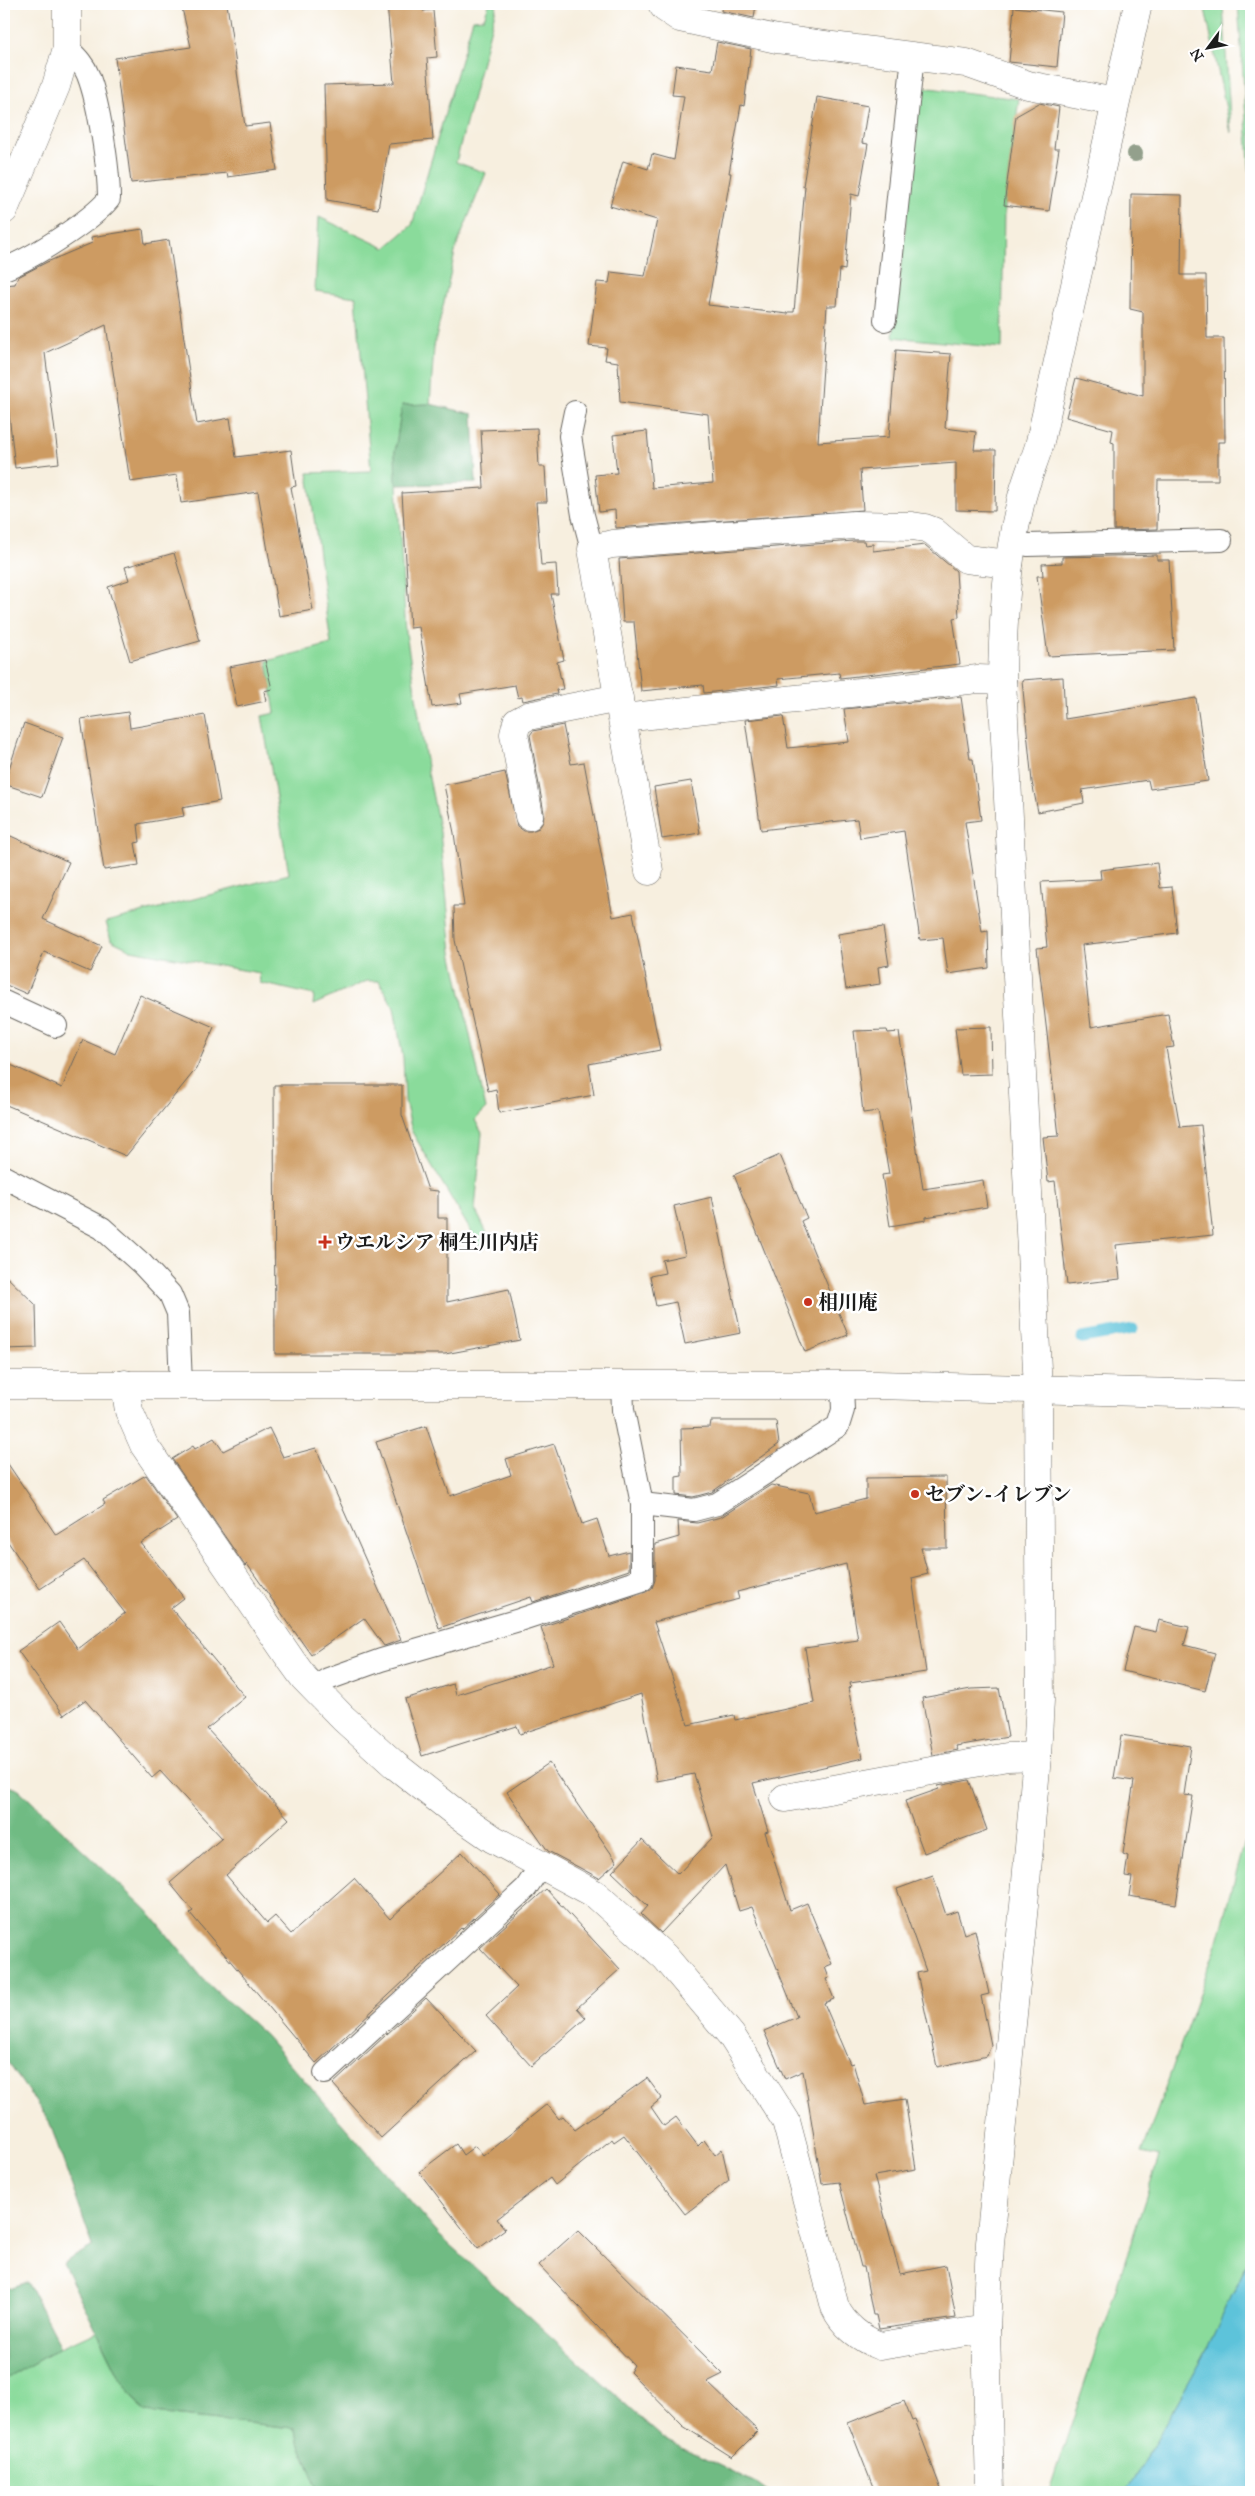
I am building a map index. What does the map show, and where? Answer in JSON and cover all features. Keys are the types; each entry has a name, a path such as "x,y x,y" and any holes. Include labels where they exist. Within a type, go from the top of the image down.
{"street":[{"path":"4,210 56,86 66,48 67,4"},
{"path":"662,4 680,18 776,39 966,63 1028,85 1115,102"},
{"path":"990,2492 986,2329 993,2215 1037,1756 1040,1600 1038,1388 1002,680 1002,642 1011,553 1020,503 1039,446 1138,4"},
{"path":"649,871 592,549 612,544 854,525 925,528 933,531 966,559 1011,553"},
{"path":"529,816 514,734 516,722 528,716 978,679 1002,680"},
{"path":"125,1384 129,1412 144,1445 285,1652 314,1688 343,1718 396,1766 493,1839 595,1894 665,1956 731,2035 786,2121 797,2154 835,2307 840,2318 869,2342 880,2346 986,2329"},
{"path":"4,1385 842,1385 1038,1388 1251,1395"},
{"path":"785,1798 1007,1757 1037,1756"}],"lane":[{"path":"4,269 72,229 103,206 108,199 107,169 88,75 79,60 66,48"},
{"path":"885,320 913,56"},
{"path":"575,412 570,436 583,514 592,549"},
{"path":"1011,553 1028,545 1221,540"},
{"path":"4,1002 56,1026"},
{"path":"4,1177 102,1228 142,1264 170,1294 178,1313 180,1384"},
{"path":"314,1688 328,1679 381,1660 638,1583 643,1575 642,1504 623,1410 622,1384"},
{"path":"642,1504 694,1510 717,1504 838,1426 843,1410 842,1385"},
{"path":"325,2073 526,1888 541,1864"}],"green space":[{"path":"489,4 497,4 456,162 486,173 456,248 434,347 430,404 402,405 395,452 406,633 428,773 440,832 452,952 486,1109 475,1120 482,1133 475,1209 492,1243 482,1250 412,1132 405,1101 403,1058 394,1008 379,981 367,981 313,1005 314,995 260,983 259,973 131,950 111,940 106,922 289,874 262,716 275,713 267,661 331,644 308,473 371,471 356,297 315,291 319,217 385,248 412,225 473,19 484,18"},
{"path":"1204,4 1223,4 1231,133"},
{"path":"1238,4 1251,4 1251,191"},
{"path":"921,87 1019,99 1004,205 1002,348 893,337"},
{"path":"430,404 473,414 476,483 396,485 395,452 402,405"},
{"path":"4,1785 18,1789 147,1910 205,1981 265,2035 440,2236 664,2439 758,2484 769,2492 318,2492 294,2428 144,2412 118,2375 63,2263 93,2246 49,2121 4,2057"},
{"path":"1251,1819 1251,2255 1204,2355 1127,2492 1049,2492 1159,2157 1142,2153 1218,1941"},
{"path":"27,2282 61,2347 4,2380 4,2290"},
{"path":"96,2331 118,2375 144,2412 294,2428 318,2492 4,2492 4,2380 61,2347"}],"water":[{"path":"1251,2255 1251,2492 1127,2492 1204,2355"}],"building":[{"path":"181,4 227,4 245,126 270,123 277,170 228,177 227,173 131,183 115,58 191,47"},
{"path":"387,4 423,4 423,11 433,10 437,57 427,58 433,140 389,144 378,209 327,200 324,85 394,83"},
{"path":"722,4 756,4 754,18 721,11"},
{"path":"1014,7 1062,12 1057,67 1009,62"},
{"path":"717,42 751,49 744,106 741,105 708,305 788,314 788,312 794,312 805,186 803,186 817,97 868,106 862,143 868,144 859,196 851,194 845,270 840,269 837,306 827,306 818,442 889,437 896,350 951,354 945,428 976,432 974,450 996,450 995,511 956,510 956,463 860,470 863,510 616,528 615,510 599,512 595,475 617,473 613,435 647,431 652,488 713,483 708,414 620,402 618,362 605,360 607,348 589,346 597,282 609,283 611,272 645,276 657,220 610,206 623,161 648,169 652,154 674,160 684,96 672,95 676,65 712,70"},
{"path":"1039,103 1059,107 1054,149 1059,149 1049,211 1004,205 1016,116"},
{"path":"1131,194 1182,195 1181,275 1206,275 1207,338 1224,338 1225,442 1218,442 1218,480 1158,480 1157,529 1114,530 1114,443 1111,442 1113,430 1066,417 1076,378 1143,396 1143,312 1130,309"},
{"path":"143,229 145,244 169,240 197,424 230,418 236,457 291,450 296,486 291,487 313,610 279,616 258,492 181,503 177,475 130,482 106,325 45,353 59,463 15,468 4,369 4,285 15,284 18,277 47,262 92,243 91,237"},
{"path":"537,428 539,467 545,467 547,502 536,502 541,565 556,564 558,594 551,594 564,660 557,662 563,689 556,690 557,694 523,701 522,697 518,698 515,685 460,694 462,703 432,707 419,627 410,628 402,493 484,488 481,430"},
{"path":"864,541 865,545 873,544 873,551 925,545 956,571 959,617 953,618 960,664 840,678 839,673 778,679 779,685 704,693 703,685 641,691 634,622 623,622 619,559"},
{"path":"174,553 200,641 130,661 108,587 129,580 125,567"},
{"path":"1157,555 1157,560 1169,560 1174,650 1048,656 1037,576 1043,576 1042,564 1062,563 1062,557"},
{"path":"265,660 272,689 264,691 266,701 237,707 229,667"},
{"path":"1063,677 1065,719 1196,698 1208,781 1150,789 1148,780 1082,790 1084,803 1038,812 1032,782 1022,680"},
{"path":"961,697 970,759 973,759 981,820 965,822 982,932 988,931 989,968 948,974 943,938 920,940 904,831 860,838 857,819 761,830 745,720 783,716 788,748 849,742 844,709"},
{"path":"128,712 130,728 205,715 220,801 182,808 184,816 138,824 140,842 135,843 139,865 104,870 81,719"},
{"path":"24,723 63,737 42,797 4,784"},
{"path":"563,725 571,764 584,762 613,917 633,913 660,1050 589,1064 594,1095 499,1113 496,1089 488,1091 455,940 454,906 464,906 454,833 444,785 505,772 517,826 524,831 539,828 543,822 544,813 530,735 533,731"},
{"path":"691,781 700,833 662,839 654,787"},
{"path":"4,833 69,862 43,919 102,946 90,972 44,952 27,994 4,984"},
{"path":"1157,863 1160,888 1172,887 1177,933 1082,945 1091,1027 1168,1014 1174,1047 1166,1048 1180,1127 1201,1125 1213,1235 1116,1245 1120,1279 1067,1285 1055,1181 1048,1182 1043,1137 1059,1136 1037,948 1047,947 1041,882 1101,879 1100,870"},
{"path":"883,927 889,965 878,967 880,984 846,989 838,934"},
{"path":"140,995 214,1027 196,1069 126,1156 4,1104 4,1062 62,1088 83,1040 115,1054"},
{"path":"991,1027 992,1074 961,1075 955,1028"},
{"path":"887,1030 888,1033 899,1032 923,1189 983,1180 987,1207 926,1217 926,1220 890,1226 882,1175 889,1174 878,1111 863,1113 854,1031"},
{"path":"274,1085 402,1085 402,1115 428,1190 438,1191 438,1218 447,1218 447,1302 509,1289 520,1340 445,1354 275,1354"},
{"path":"780,1155 807,1218 801,1221 848,1335 805,1352 734,1175"},
{"path":"712,1197 741,1333 685,1344 676,1302 656,1306 650,1276 665,1273 662,1260 685,1255 674,1206"},
{"path":"4,1274 36,1305 37,1348 4,1349"},
{"path":"711,1421 776,1421 779,1444 712,1492 693,1497 676,1495 676,1477 682,1476 681,1428 710,1427"},
{"path":"426,1426 450,1496 511,1475 506,1459 554,1444 582,1524 597,1519 609,1556 629,1551 629,1570 533,1602 531,1597 439,1628 376,1442"},
{"path":"269,1428 283,1457 316,1448 401,1640 384,1646 364,1618 311,1655 247,1564 245,1566 172,1459 193,1446 195,1449 214,1438 223,1451"},
{"path":"4,1458 56,1535 105,1504 103,1500 146,1475 177,1520 141,1543 184,1598 171,1608 245,1697 207,1729 289,1819 226,1875 267,1923 275,1916 291,1934 354,1878 390,1919 462,1852 500,1894 316,2063 190,1913 193,1911 170,1883 222,1838 160,1771 152,1778 85,1700 64,1715 18,1651 59,1622 78,1649 125,1613 84,1560 40,1589 4,1536"},
{"path":"946,1477 947,1548 921,1548 928,1574 912,1578 926,1672 850,1683 851,1687 848,1688 863,1758 753,1783 768,1831 765,1832 790,1910 807,1903 832,1964 825,1967 829,1978 826,1979 834,1999 824,2003 850,2064 853,2063 865,2105 905,2099 916,2169 874,2176 900,2274 946,2265 956,2318 879,2329 876,2315 873,2315 864,2267 861,2267 839,2182 822,2184 803,2071 785,2079 764,2031 797,2017 752,1907 739,1911 725,1865 661,1933 641,1914 648,1906 612,1872 642,1840 678,1874 713,1837 694,1774 657,1781 641,1694 520,1734 517,1726 422,1756 405,1699 453,1684 456,1695 553,1664 541,1627 646,1592 652,1588 655,1580 655,1544 679,1537 678,1521 697,1523 721,1517 771,1485 809,1493 814,1512 866,1499 866,1478","holes":["846,1564 858,1640 805,1648 814,1703 735,1720 734,1715 688,1725 654,1622 739,1599 737,1592"]},
{"path":"1159,1620 1189,1627 1184,1645 1215,1653 1205,1691 1123,1671 1134,1627 1156,1632"},
{"path":"999,1688 1008,1737 956,1746 958,1750 933,1755 922,1698 971,1689"},
{"path":"1121,1735 1191,1746 1184,1795 1193,1796 1176,1904 1129,1896 1132,1877 1125,1876 1128,1856 1123,1854 1134,1781 1114,1778"},
{"path":"549,1763 617,1862 599,1878 548,1851 507,1792"},
{"path":"969,1780 987,1830 924,1853 905,1801 939,1789 938,1786"},
{"path":"933,1876 946,1915 957,1911 964,1934 975,1930 989,1994 981,1996 991,2045 987,2056 937,2067 917,1973 926,1971 897,1889"},
{"path":"546,1889 620,1969 577,2008 586,2018 531,2066 486,2016 517,1987 480,1948"},
{"path":"426,1998 476,2051 381,2138 333,2084"},
{"path":"647,2078 662,2098 651,2107 664,2126 676,2117 698,2146 704,2140 715,2155 722,2149 729,2180 685,2214 624,2135 614,2142 612,2139 555,2185 550,2178 497,2219 505,2229 478,2249 419,2172 456,2144 463,2155 475,2146 483,2156 547,2104 559,2119 563,2116 575,2130"},
{"path":"578,2230 723,2374 707,2382 758,2431 732,2457 683,2426 630,2372 634,2365 539,2265"},
{"path":"904,2401 912,2421 915,2420 942,2492 875,2492 848,2423"}],"waterway":[{"path":"1082,1338 1133,1329"}],"place":[{"name":"ウエルシア 桐生川内店","path":"325,1242"},
{"name":"相川庵","path":"808,1302"},
{"name":"セブン-イレブン","path":"915,1494"}]}
